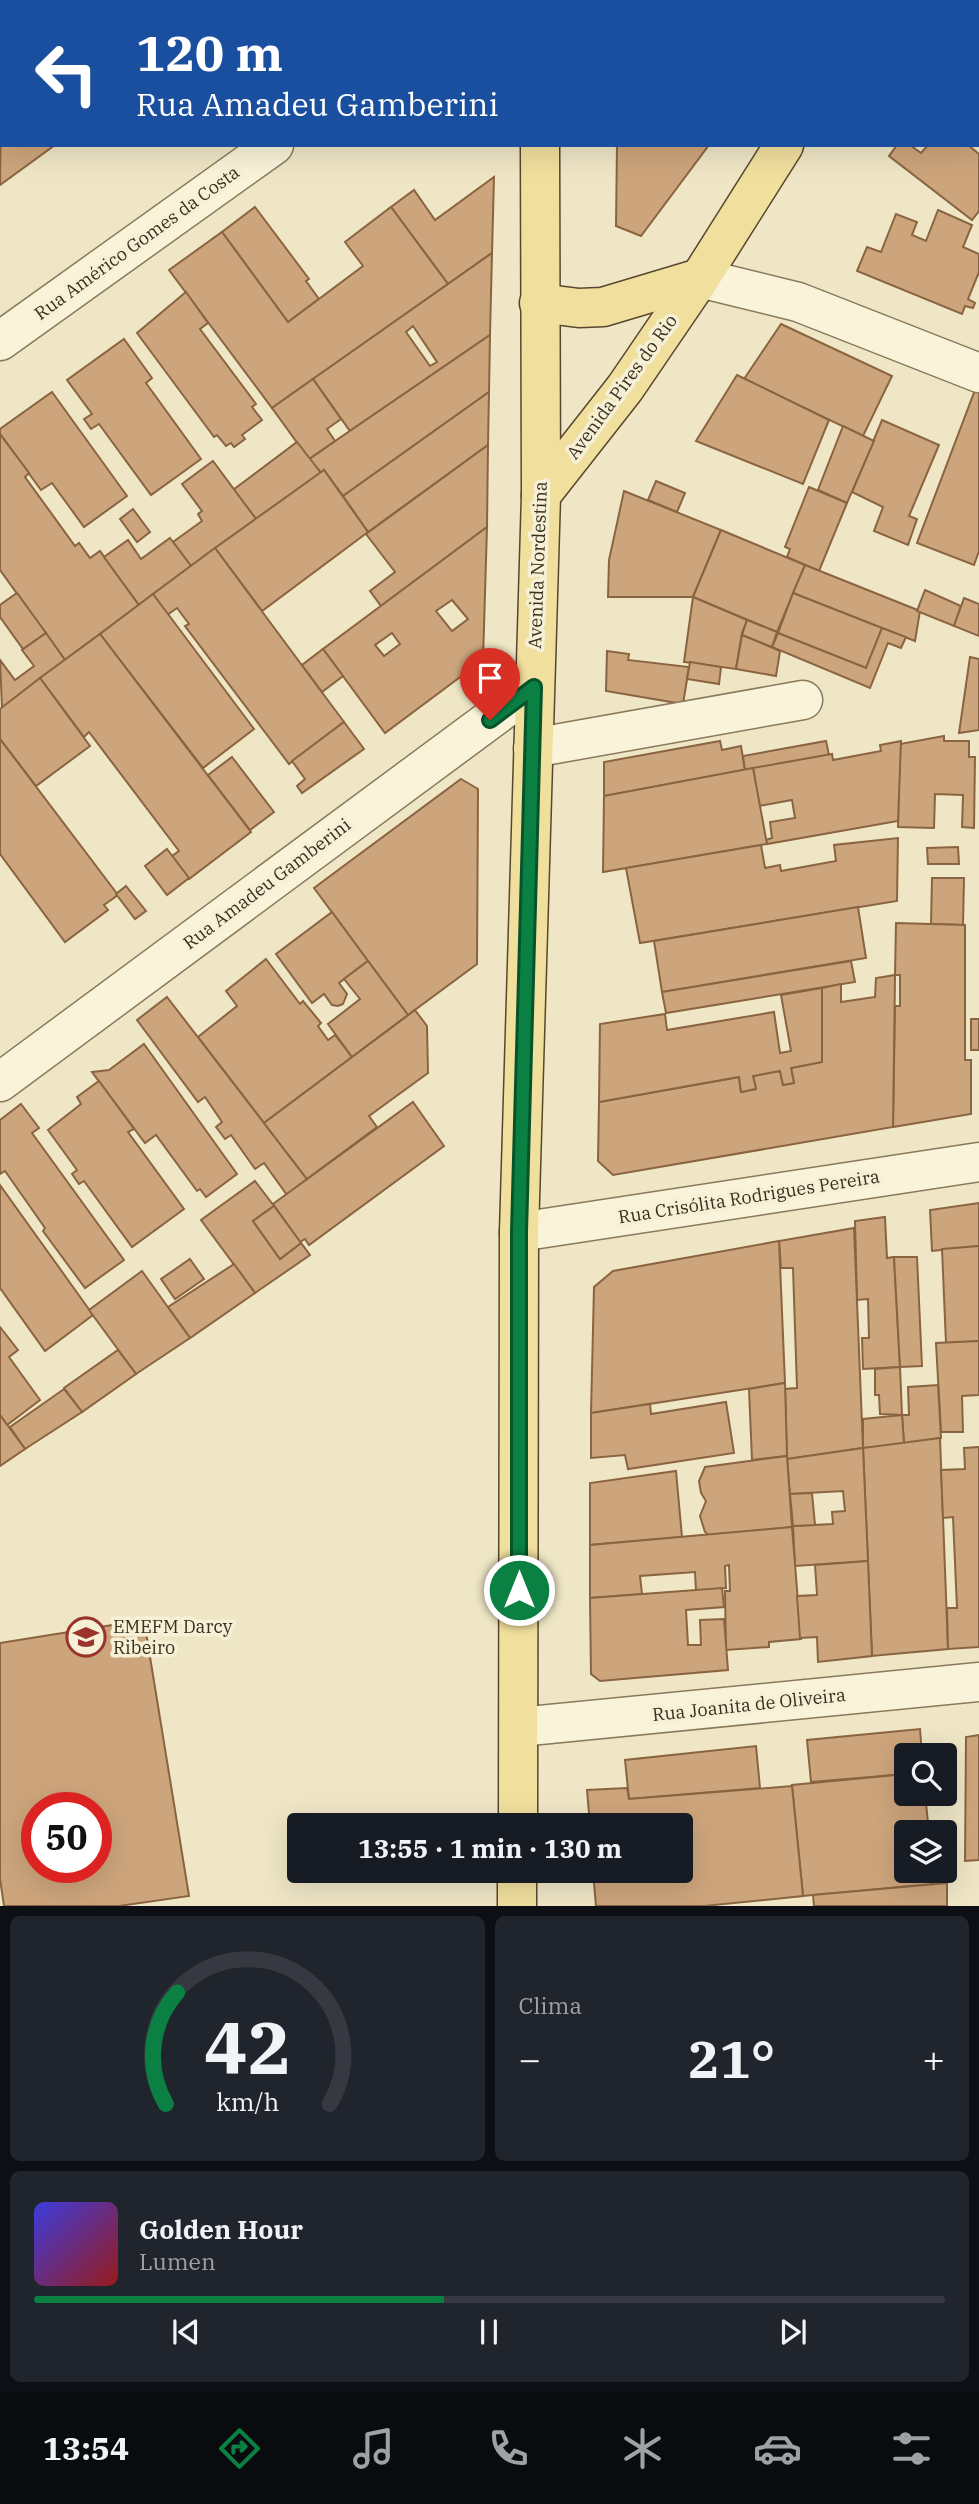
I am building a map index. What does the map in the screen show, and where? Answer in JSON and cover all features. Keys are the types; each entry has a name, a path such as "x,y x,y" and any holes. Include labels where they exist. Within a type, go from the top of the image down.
{"main road":[{"name":"Avenida Nordestina","path":"518,1813 519,1232 541,495 540,147"},
{"name":"Avenida Pires do Rio","path":"541,495 625,388 700,278 783,147"},
{"name":"Avenida Pires do Rio","path":"539,303 579,308 603,307 700,278"},
{"path":"517,1883 517,1906"}],"street":[{"name":"Rua Américo Gomes da Costa","path":"0,341 271,147"},
{"path":"700,278 799,302 979,373"},
{"name":"Rua Amadeu Gamberini","path":"0,1082 534,687"},
{"path":"533,748 803,700"},
{"name":"Rua Crisólita Rodrigues Pereira","path":"519,1232 979,1162"},
{"name":"Rua Joanita de Oliveira","path":"520,1727 979,1682"}],"building":[{"path":"1,147 52,147 0,185"},
{"path":"617,147 708,147 641,236 616,226"},
{"path":"896,147 913,147 921,153 926,147 970,147 979,154 979,211 972,220 889,156"},
{"path":"494,177 492,253 448,284 391,207 414,190 435,220"},
{"path":"255,207 309,279 306,281 319,299 288,322 222,232"},
{"path":"391,207 448,284 272,408 169,270 222,232 288,322 363,266 345,242"},
{"path":"938,210 972,225 963,247 979,254 979,272 968,299 975,303 973,308 965,306 962,314 857,271 867,247 881,252 896,214 917,222 912,235 926,241"},
{"path":"492,253 490,335 350,431 313,379","holes":["413,326 437,362 430,366 406,332"]},
{"path":"186,292 208,323 200,329 256,404 252,407 262,420 242,435 245,439 234,447 231,443 226,446 217,435 214,437 137,333"},
{"path":"781,324 892,376 863,436 744,379"},
{"path":"490,335 489,392 343,496 324,470 321,473 309,459"},
{"path":"124,339 152,378 146,383 201,459 151,495 99,424 91,429 84,419 92,414 67,380"},
{"path":"737,375 829,420 803,484 696,441"},
{"path":"313,379 341,419 327,429 335,441 309,459 272,408"},
{"path":"975,390 979,391 979,551 974,565 917,543"},
{"path":"52,392 127,496 84,527 52,483 41,490 0,434 0,429"},
{"path":"489,392 488,445 368,532 343,496"},
{"path":"882,420 939,445 909,516 917,519 908,545 874,531 883,507 852,492"},
{"path":"843,426 874,441 847,503 818,490"},
{"path":"0,434 29,473 25,477 75,546 79,543 90,558 100,551 139,605 65,660 0,570"},
{"path":"297,442 321,473 256,519 233,490"},
{"path":"488,445 487,527 381,606 370,591 395,572 366,534"},
{"path":"213,461 256,519 191,566 173,542 202,521 198,514 202,511 182,484"},
{"path":"324,470 368,532 262,611 215,548"},
{"path":"656,481 685,493 677,512 648,500"},
{"path":"809,487 847,503 819,571 787,557 790,549 785,547"},
{"path":"624,491 721,530 693,597 608,597 609,560"},
{"path":"133,509 150,532 137,542 120,519"},
{"path":"487,527 483,660 385,733 323,649","holes":["452,600 468,619 452,631 436,611","392,633 400,644 384,656 375,645"]},
{"path":"721,530 805,565 777,632 693,597"},
{"path":"170,538 191,566 139,605 104,557 128,540 141,559"},
{"path":"215,548 344,722 289,764 185,626 189,624 177,608 167,615 153,594"},
{"path":"805,565 920,611 915,641 793,593"},
{"path":"925,590 961,606 954,626 917,611"},
{"path":"17,593 46,633 23,649 0,617 0,605"},
{"path":"793,593 882,628 866,668 778,633"},
{"path":"153,594 254,729 203,768 100,634"},
{"path":"693,597 747,620 736,669 684,662"},
{"path":"964,598 979,604 979,636 954,626"},
{"path":"747,620 777,632 772,647 742,635"},
{"path":"882,628 906,637 901,648 888,643 870,688 772,647 778,633 866,668"},
{"path":"46,633 65,660 2,708 0,660 15,680 34,666 22,650"},
{"path":"100,634 251,832 189,879 172,856 179,851 89,732 84,737 40,678"},
{"path":"742,635 780,651 776,676 736,669"},
{"path":"323,649 343,676 322,692 302,665"},
{"path":"607,651 629,654 628,660 689,667 683,704 606,691"},
{"path":"970,657 979,659 979,730 959,733"},
{"path":"690,662 721,667 719,684 687,679"},
{"path":"40,678 90,746 36,786 0,739 0,709"},
{"path":"344,722 364,749 302,793 297,786 305,779 292,761"},
{"path":"944,736 944,741 969,741 969,757 975,757 974,828 962,827 963,795 935,794 934,828 898,827 900,744"},
{"path":"0,739 118,895 104,905 108,910 65,942 0,854"},
{"path":"720,741 722,750 741,746 745,770 604,796 604,762"},
{"path":"826,741 829,755 745,770 743,756"},
{"path":"901,741 898,821 767,844 766,840 772,838 770,822 795,818 792,800 759,806 753,768 832,754 833,760 881,751 880,745"},
{"path":"232,757 274,812 250,830 208,775"},
{"path":"753,768 767,844 603,872 604,796"},
{"path":"461,779 478,789 477,964 408,1015 314,888"},
{"path":"898,838 897,901 640,943 626,868 761,845 765,868 780,865 781,871 836,861 834,845"},
{"path":"958,847 959,864 928,864 927,848"},
{"path":"167,849 189,878 167,895 145,866"},
{"path":"932,878 964,878 963,925 931,924"},
{"path":"126,886 146,911 135,919 116,894"},
{"path":"858,907 866,958 662,992 654,941"},
{"path":"332,912 368,961 339,983 347,994 343,1004 338,1006 332,1005 324,994 312,1003 276,954"},
{"path":"896,923 965,925 965,1060 971,1060 971,1114 893,1127 895,1006 900,1006 900,975 895,975"},
{"path":"266,959 300,1004 303,1001 321,1023 318,1026 328,1040 335,1035 352,1057 264,1123 198,1037 237,1006 226,991"},
{"path":"368,961 408,1015 352,1057 328,1024 360,999 344,979"},
{"path":"851,961 855,982 666,1013 662,992"},
{"path":"895,975 893,1127 613,1175 598,1161 599,1102 739,1077 741,1092 756,1089 753,1076 780,1071 783,1085 794,1083 791,1068 822,1062 822,988 841,984 841,1002 875,997 876,978"},
{"path":"822,988 822,1062 791,1068 794,1083 783,1085 780,1071 753,1076 756,1089 741,1092 739,1077 599,1102 600,1024 665,1014 667,1030 774,1012 780,1053 791,1051 781,995"},
{"path":"167,997 307,1179 287,1195 264,1163 255,1169 231,1135 225,1139 216,1127 222,1122 205,1097 198,1102 137,1020"},
{"path":"415,1010 427,1026 428,1073 369,1116 377,1127 307,1179 264,1123"},
{"path":"971,1019 979,1019 979,1050 971,1050"},
{"path":"144,1044 237,1174 206,1197 200,1189 197,1191 156,1135 145,1143 92,1072 109,1070"},
{"path":"99,1081 134,1129 128,1132 184,1209 132,1247 84,1181 79,1184 72,1174 77,1170 48,1130 81,1104 77,1097"},
{"path":"413,1102 444,1146 309,1245 305,1239 300,1242 273,1204"},
{"path":"21,1104 39,1128 32,1133 124,1260 85,1288 43,1231 45,1228 5,1171 0,1174 0,1120"},
{"path":"255,1181 274,1206 253,1221 280,1259 301,1243 310,1255 255,1293 201,1220"},
{"path":"0,1185 93,1315 45,1351 0,1288"},
{"path":"979,1203 979,1246 932,1251 930,1210"},
{"path":"274,1206 301,1243 280,1259 253,1221"},
{"path":"885,1217 887,1258 894,1257 900,1367 863,1369 862,1338 869,1338 868,1299 857,1300 855,1221"},
{"path":"854,1228 863,1448 787,1459 785,1389 797,1388 793,1268 781,1268 779,1241"},
{"path":"779,1241 785,1383 591,1413 594,1287 613,1271"},
{"path":"979,1246 979,1341 946,1343 942,1249"},
{"path":"894,1257 917,1257 922,1366 900,1367"},
{"path":"190,1259 204,1279 175,1299 161,1279"},
{"path":"234,1264 255,1293 190,1338 168,1307"},
{"path":"142,1271 190,1338 136,1374 89,1310"},
{"path":"0,1327 18,1350 9,1357 40,1400 7,1425 0,1415"},
{"path":"979,1341 979,1395 962,1396 963,1432 941,1432 936,1343"},
{"path":"118,1350 136,1374 82,1412 64,1388"},
{"path":"900,1367 902,1415 880,1414 879,1395 875,1395 875,1369"},
{"path":"785,1383 787,1456 752,1460 749,1389"},
{"path":"938,1385 941,1438 904,1444 902,1415 909,1415 908,1387"},
{"path":"64,1389 82,1412 25,1449 10,1427"},
{"path":"726,1402 734,1453 628,1469 625,1455 591,1458 591,1413 650,1404 651,1414"},
{"path":"0,1415 25,1449 0,1466"},
{"path":"902,1415 904,1444 863,1448 863,1419"},
{"path":"940,1438 948,1649 872,1656 863,1448"},
{"path":"979,1447 979,1647 948,1649 947,1608 957,1608 953,1517 943,1518 941,1470 965,1469 964,1448"},
{"path":"863,1448 868,1561 795,1566 793,1526 833,1524 832,1512 845,1511 843,1491 790,1494 787,1459"},
{"path":"787,1456 792,1527 709,1535 705,1532 700,1516 706,1501 699,1481 705,1467"},
{"path":"676,1471 682,1537 590,1545 590,1483"},
{"path":"812,1493 815,1525 793,1526 790,1494"},
{"path":"792,1527 801,1639 769,1642 769,1647 726,1650 725,1591 730,1591 729,1565 725,1566 726,1588 696,1591 695,1572 640,1576 642,1594 590,1598 590,1545"},
{"path":"868,1561 872,1656 818,1662 817,1637 800,1638 797,1596 817,1595 815,1565"},
{"path":"722,1588 724,1607 686,1610 688,1645 701,1645 700,1620 724,1619 728,1670 600,1681 591,1674 590,1598"},
{"path":"144,1620 189,1896 119,1906 4,1906 0,1879 0,1643"},
{"path":"920,1729 921,1743 894,1743 894,1775 811,1782 807,1740"},
{"path":"979,1735 979,1860 965,1861 966,1737"},
{"path":"756,1746 760,1788 629,1799 625,1760"},
{"path":"894,1775 894,1806 926,1806 928,1820 894,1820 894,1883 933,1884 803,1896 792,1785"},
{"path":"792,1786 803,1896 704,1906 596,1906 594,1883 693,1883 693,1813 589,1813 587,1790 627,1788 629,1799"},
{"path":"947,1883 947,1906 814,1906 813,1895"}],"place":[{"name":"EMEFM Darcy Ribeiro","path":"86,1637"}],"route":[{"path":"490,720 534,687 519,1232 519,1590"}]}
